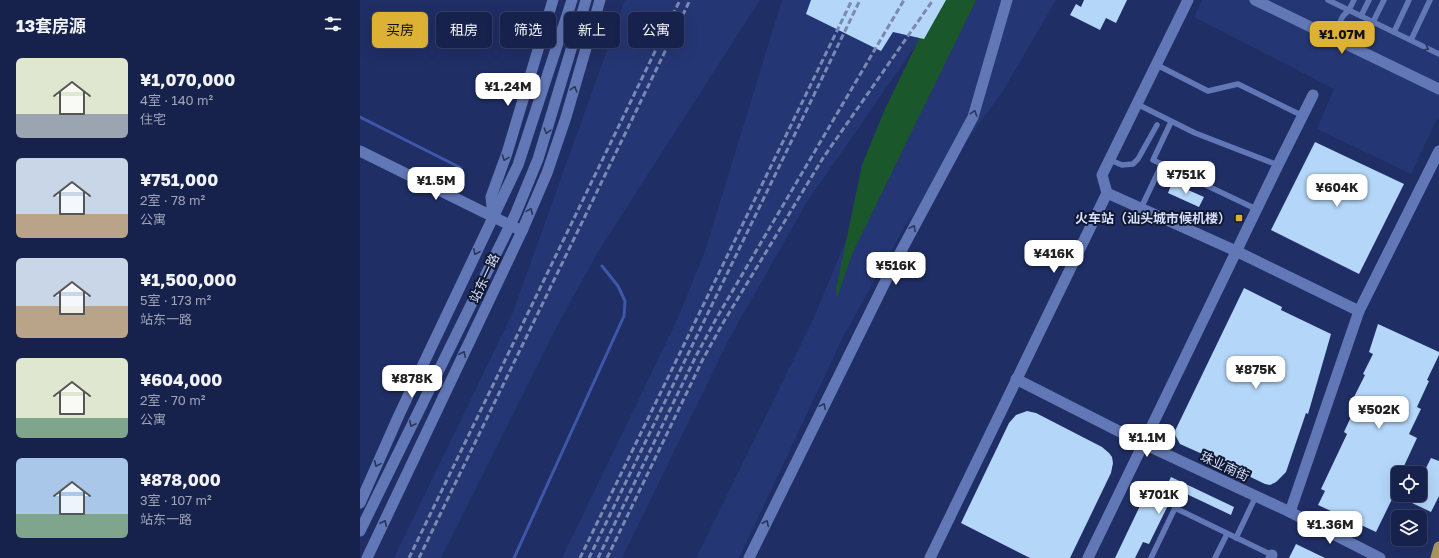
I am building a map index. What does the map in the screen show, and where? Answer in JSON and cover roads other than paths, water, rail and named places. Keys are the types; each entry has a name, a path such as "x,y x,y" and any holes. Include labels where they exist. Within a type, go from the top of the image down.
{"highway":[{"path":"1436,558 1439,547"}],"street":[{"path":"493,216 490,197 507,153 553,0"},
{"path":"360,503 398,415 518,164 572,0"},
{"path":"360,532 520,201 538,160 586,0"},
{"name":"站东一路","path":"367,558 522,231 547,173 566,117 600,0"},
{"path":"749,558 889,273 973,117 1007,0"},
{"path":"930,558 1107,193 1102,175 1188,0"},
{"path":"1255,0 1439,89"},
{"path":"1088,558 1256,209 1313,95"},
{"path":"360,151 522,231"},
{"path":"1290,512 1359,311 1439,151"},
{"path":"1107,193 1236,251 1359,311"},
{"name":"珠业南街","path":"1016,379 1144,444 1290,512 1380,558"}],"lane":[{"path":"1328,0 1338,2 1349,10 1439,54"},
{"path":"1332,37 1343,16 1349,10 1354,0"},
{"path":"1361,16 1369,0"},
{"path":"1373,22 1384,0"},
{"path":"1394,32 1409,0"},
{"path":"1411,40 1430,0"},
{"path":"1156,65 1208,90 1238,84 1303,116"},
{"path":"1137,104 1195,133 1278,165"},
{"path":"1171,122 1153,160 1256,209"},
{"path":"1110,160 1122,165 1133,164 1138,159 1157,125"},
{"path":"1141,208 1162,164"},
{"path":"1236,538 1256,496"},
{"path":"1151,558 1175,508 1272,557"},
{"path":"1215,558 1227,534"}],"waterway":[{"path":"360,117 461,168"},
{"path":"514,558 624,316 625,301 618,286 602,266"}],"railway":[{"path":"409,558 680,0"},
{"path":"419,558 690,0"},
{"path":"580,558 852,0"},
{"path":"589,558 860,0"},
{"path":"598,558 696,356 716,319 904,0"},
{"path":"607,558 703,359 723,323 823,158 933,0"}],"place":[{"name":"火车站（汕头城市候机楼）","path":"1239,218"}]}
